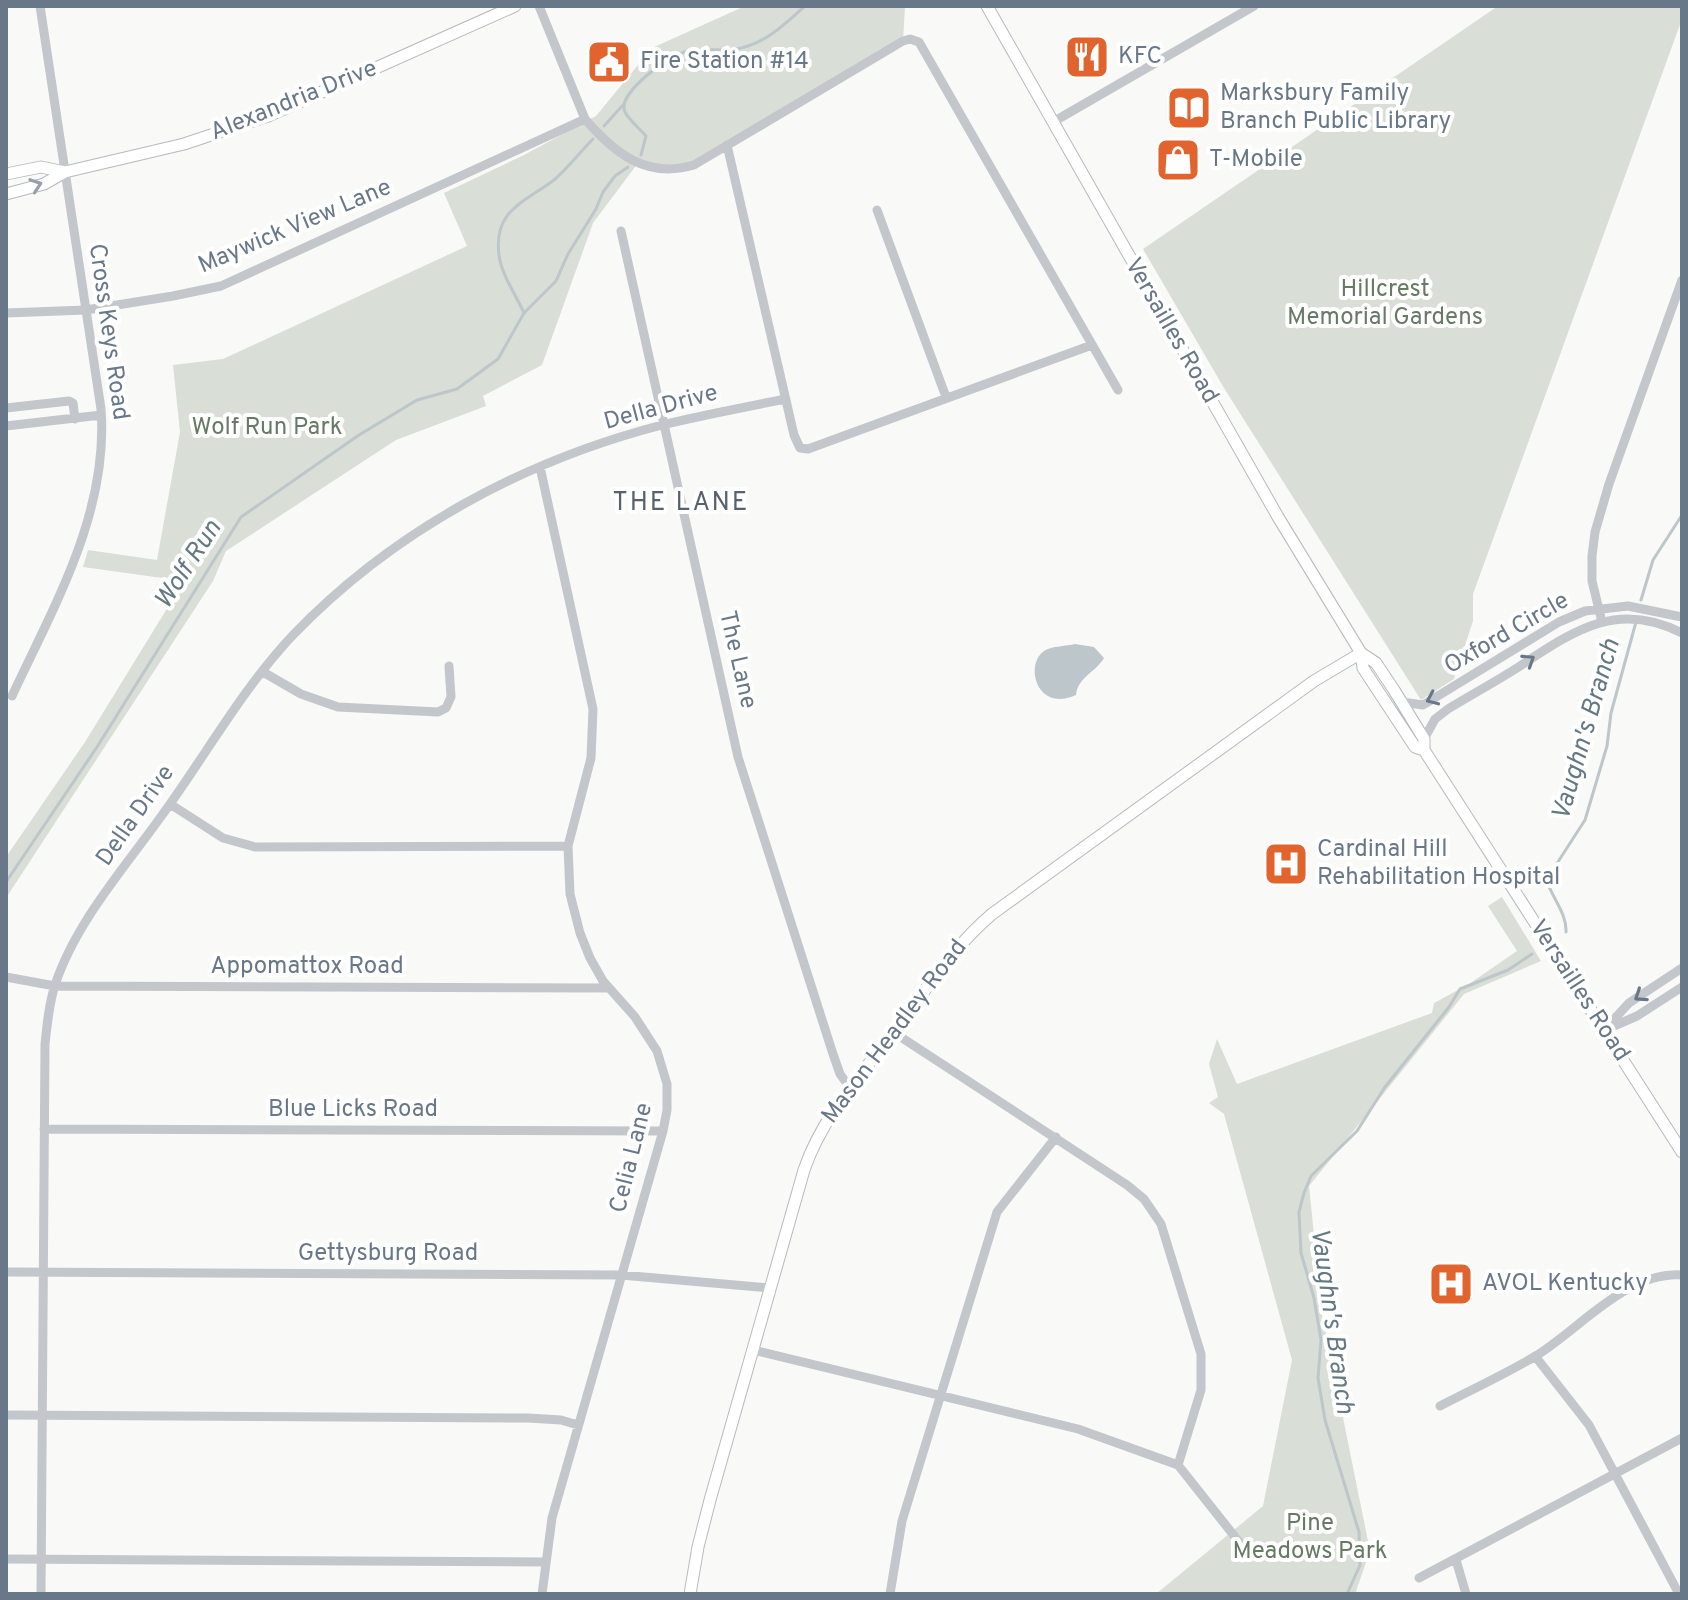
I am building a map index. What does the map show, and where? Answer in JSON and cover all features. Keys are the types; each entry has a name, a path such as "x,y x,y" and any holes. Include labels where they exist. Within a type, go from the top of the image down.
{"main road":[{"name":"Alexandria Drive","path":"6,194 44,184 65,172 184,144 268,116 515,6"},
{"name":"Versailles Road","path":"987,6 1278,517 1361,653 1363,668 1415,747 1424,744"},
{"name":"Alexandria Drive","path":"6,174 41,167 65,172"},
{"name":"Versailles Road","path":"1361,653 1376,663 1402,702 1424,744 1682,1152"},
{"name":"Mason Headley Road","path":"690,1594 701,1535 811,1151 850,1088 970,934 998,909 1314,681 1361,653"}],"street":[{"name":"Cross Keys Road","path":"12,696 55,608 82,537 91,510 101,455 101,415 40,6"},
{"path":"539,6 585,119 618,149 649,168 662,170 694,165 903,41 915,40 923,49 1118,390"},
{"path":"1053,122 1254,6"},
{"name":"Maywick View Lane","path":"6,313 86,310 221,286 585,119"},
{"path":"727,145 794,435 803,449 1092,345"},
{"path":"877,210 946,397"},
{"name":"The Lane","path":"621,231 738,757 833,1054 840,1074 850,1088"},
{"path":"1602,622 1592,568 1595,532 1609,484 1682,280"},
{"name":"Della Drive","path":"41,1594 45,1044 55,986 68,955 94,911 291,637 375,562 452,510 540,467 663,425 786,399"},
{"path":"6,408 69,401 73,403 75,419"},
{"path":"6,426 101,415"},
{"name":"Celia Lane","path":"540,467 593,709 591,758 568,846 570,894 590,958 608,988 648,1033 661,1061 668,1096 663,1131 552,1518 542,1594"},
{"name":"Oxford Circle","path":"1402,702 1423,705 1559,622 1598,609 1628,606 1682,617"},
{"name":"Oxford Circle","path":"1424,744 1435,719 1448,709 1566,636 1602,622 1643,620 1667,625 1682,633"},
{"path":"263,672 301,694 338,707 438,712 446,708 451,697 449,666"},
{"path":"170,804 223,838 255,847 568,846"},
{"path":"1604,1030 1629,1003 1682,968"},
{"name":"Appomattox Road","path":"6,977 55,986 608,988"},
{"path":"1604,1030 1637,1016 1682,987"},
{"path":"893,1032 1056,1137 1144,1199 1155,1212 1199,1345 1203,1376 1178,1465"},
{"name":"Blue Licks Road","path":"44,1129 663,1131"},
{"path":"890,1594 902,1521 997,1212 1056,1137"},
{"name":"Gettysburg Road","path":"6,1272 621,1275 770,1288"},
{"path":"1440,1406 1535,1356 1633,1285 1659,1275 1682,1275"},
{"path":"753,1350 1078,1429 1178,1465 1247,1552"},
{"path":"1535,1356 1577,1408 1679,1594"},
{"path":"6,1415 528,1418 561,1420 578,1425"},
{"path":"1419,1578 1682,1438"},
{"path":"6,1559 546,1562"},
{"path":"1456,1560 1466,1594"}],"green space":[{"name":"Wolf Run Park","path":"745,6 905,6 903,41 685,167 638,163 593,223 542,365 483,396 486,406 396,440 226,551 213,581 6,898 6,857 85,742 184,581 83,567 88,550 157,560 180,432 173,365 223,359 467,246 444,193 596,116 652,48"},
{"name":"Hillcrest Memorial Gardens","path":"1498,6 1682,6 1682,19 1473,594 1473,621 1454,679 1421,700 1224,388 1143,249"},
{"name":"Pine Meadows Park","path":"1502,897 1541,961 1464,994 1309,1186 1322,1314 1370,1551 1355,1594 1156,1594 1263,1506 1292,1360 1224,1114 1209,1103 1218,1097 1209,1064 1217,1039 1237,1084 1432,1013 1434,1003 1469,984 1517,951 1488,906"}],"shaded area":[{"path":"1075,644 1094,647 1104,658 1080,684 1076,695 1052,698 1043,693 1038,685 1035,666 1038,658 1047,649"}],"waterway":[{"name":"Wolf Run","path":"641,155 646,136 627,115 624,104 636,85 670,59 688,51 731,50 757,42 805,6"},
{"path":"604,126 623,105"},
{"path":"524,313 500,262 498,240 501,227 513,209 554,180 593,139"},
{"name":"Wolf Run","path":"6,882 97,747 241,517 359,435 417,400 457,389 498,359 524,313 556,281 603,192 615,176 628,167"},
{"name":"Vaughn's Branch","path":"1641,600 1653,560 1682,515"},
{"name":"Vaughn's Branch","path":"1566,932 1562,914 1548,884 1554,868 1585,820 1607,746 1611,713 1636,622"},
{"name":"Vaughn's Branch","path":"1347,1594 1360,1565 1359,1532 1325,1420 1318,1378 1321,1340 1314,1298 1301,1253 1299,1212 1304,1193 1311,1176 1357,1131 1385,1087 1460,989 1508,970 1532,954"}],"place":[{"name":"KFC","path":"1087,57"},
{"name":"Fire Station #14","path":"609,62"},
{"name":"Marksbury Family Branch Public Library","path":"1189,108"},
{"name":"T-Mobile","path":"1178,160"},
{"name":"Cardinal Hill Rehabilitation Hospital","path":"1286,864"},
{"name":"AVOL Kentucky","path":"1451,1284"}],"district":[{"name":"THE LANE","path":"681,503"}]}
